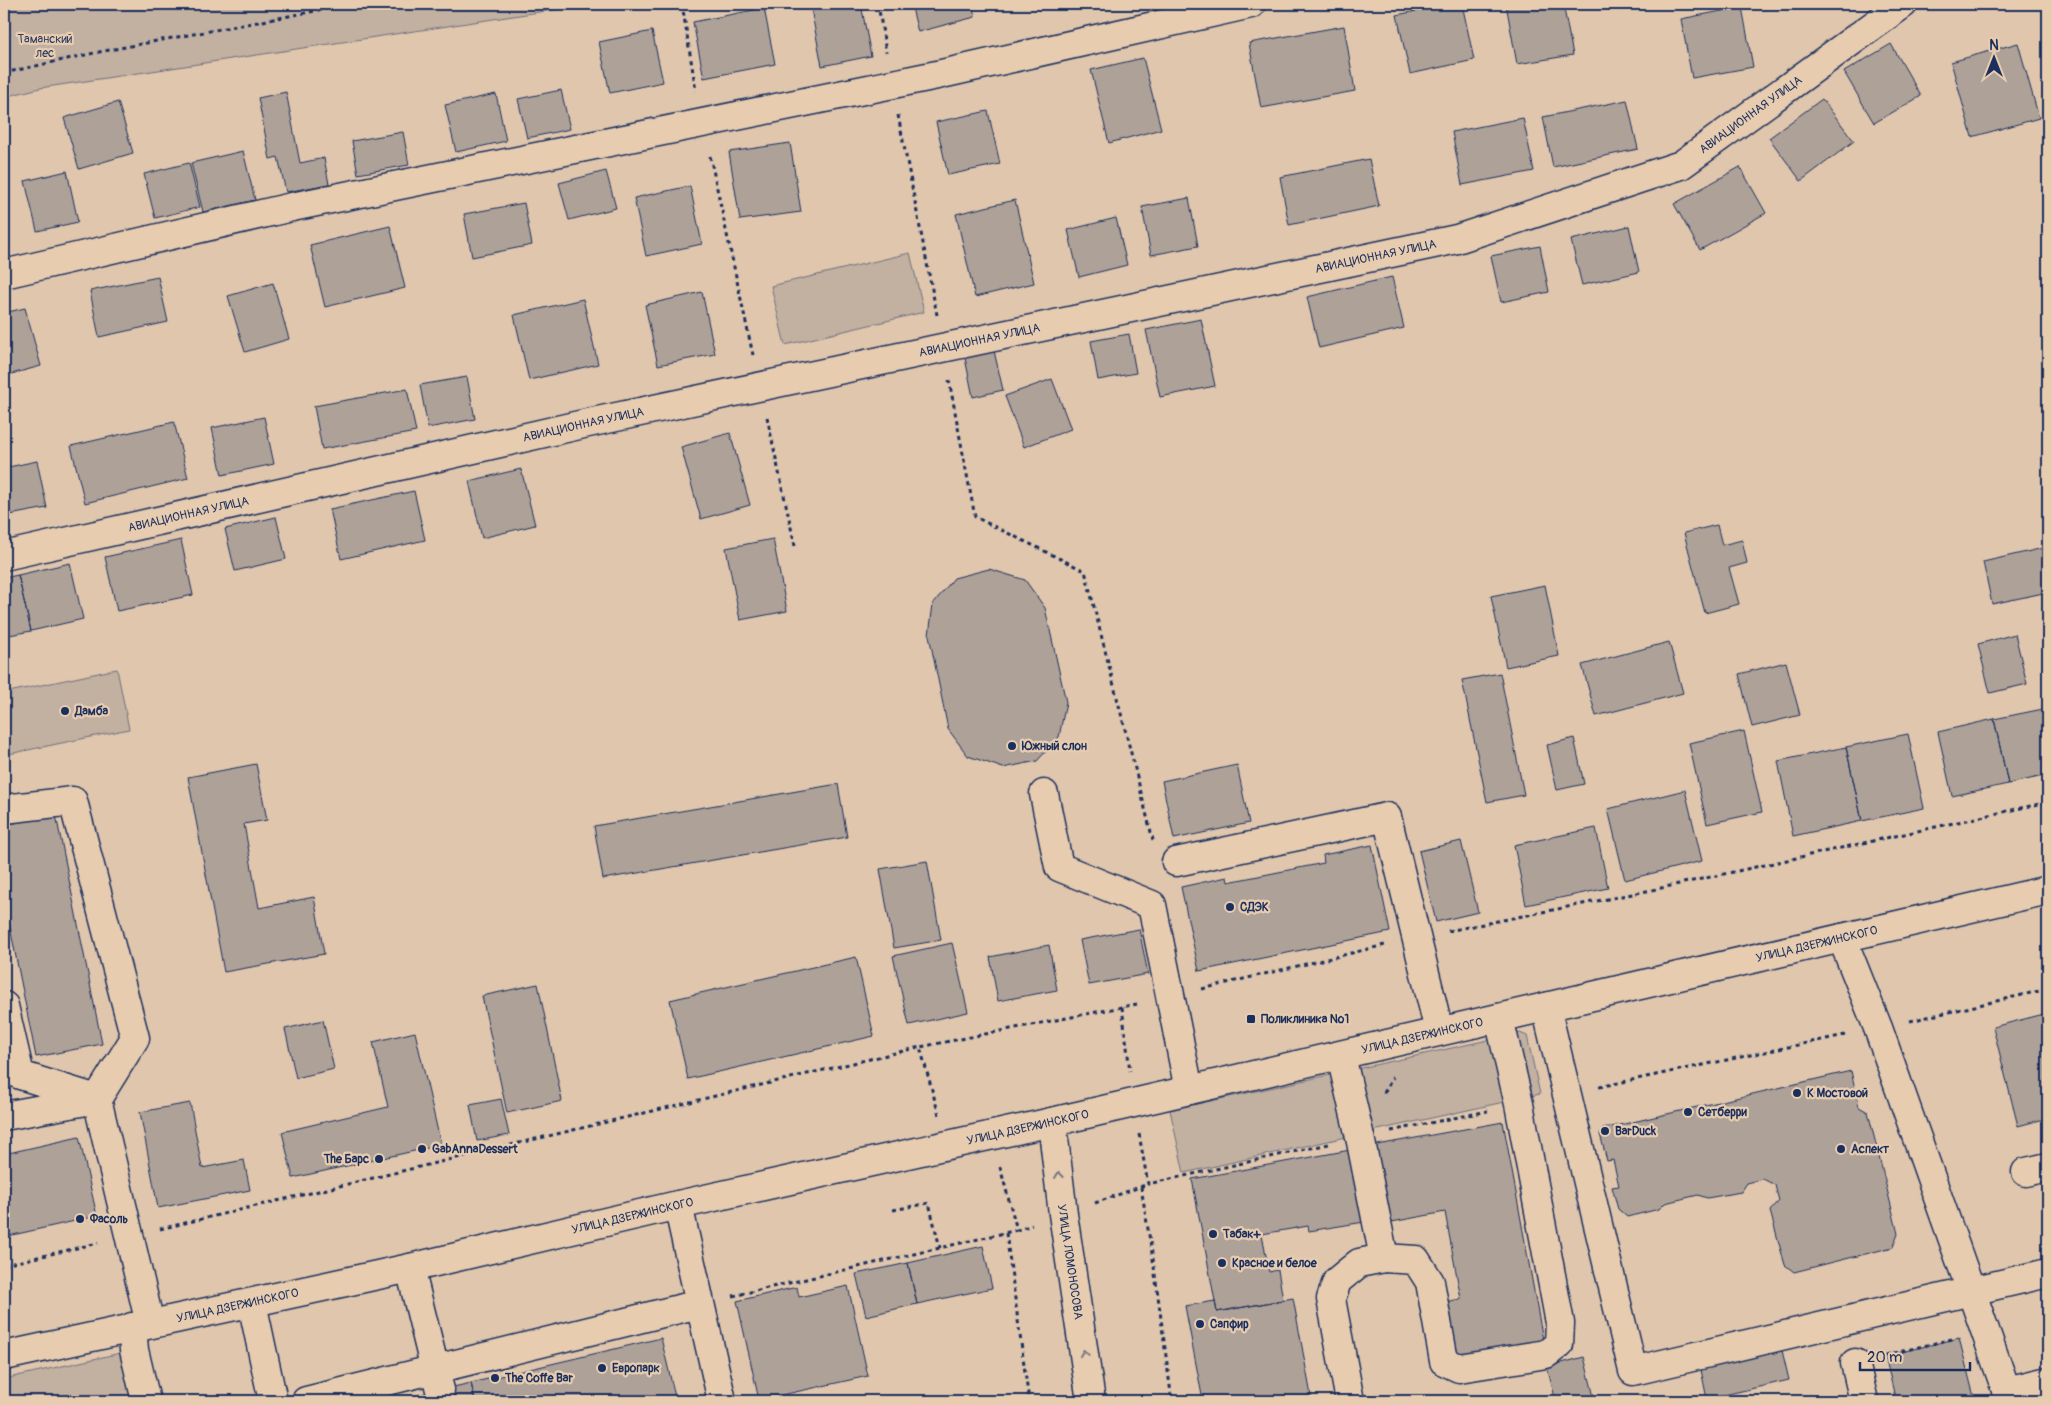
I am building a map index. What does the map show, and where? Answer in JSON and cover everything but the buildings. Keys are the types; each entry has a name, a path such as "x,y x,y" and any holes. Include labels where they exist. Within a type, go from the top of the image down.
{"street":[{"path":"4,274 292,208 892,84 1251,4"},
{"name":"АВИАЦИОННАЯ УЛИЦА","path":"4,556 588,423 1457,239 1681,165 1903,4"},
{"path":"1044,794 1059,867 1152,905 1189,1090"},
{"path":"4,809 73,801 136,1038 97,1099 129,1236 141,1326 134,1350 146,1401"},
{"path":"1176,862 1387,817 1440,1031"},
{"name":"УЛИЦА ДЗЕРЖИНСКОГО","path":"4,1356 410,1268 678,1205 1052,1122 2048,890"},
{"path":"1842,938 1878,1028 2008,1396 2048,1381"},
{"path":"4,1006 20,1075 97,1099"},
{"path":"1546,1007 1633,1371 2048,1273"},
{"path":"1350,1401 1331,1299 1337,1281 1359,1263 1384,1258 1416,1260 1430,1282 1444,1361 1459,1368 1546,1354 1559,1344 1560,1323 1519,1104 1499,1018"},
{"path":"1341,1056 1360,1137 1384,1258"},
{"path":"4,1116 97,1099"},
{"name":"УЛИЦА ЛОМОНОСОВА","path":"1052,1122 1091,1401"},
{"path":"678,1205 722,1401"},
{"path":"410,1268 438,1380"},
{"path":"252,1303 273,1401"},
{"path":"306,1401 438,1380 699,1304"},
{"path":"1855,1363 1864,1401"}],"path":[{"path":"4,73 99,52 352,4"},
{"path":"682,4 692,75 795,546"},
{"path":"878,4 976,517 1085,571 1154,845"},
{"path":"1122,1007 1416,938 1652,890 2048,802"},
{"path":"4,1265 920,1047"},
{"path":"1360,1137 1396,1072"},
{"path":"1141,1187 1172,1401"},
{"path":"893,1210 930,1203 940,1248"},
{"path":"699,1304 1017,1230"},
{"path":"1006,1233 1029,1401"},
{"path":"1855,1363 1984,1331"}],"green space":[{"name":"Таманский лес","path":"4,4 592,4 40,88 4,97"},
{"path":"910,253 924,312 785,345 771,286"},
{"name":"Дамба","path":"117,669 129,729 4,755 4,693"},
{"path":"1520,1033 1527,1036 1540,1094 1184,1173 1170,1110"},
{"path":"134,1350 145,1401 4,1401 4,1379"}],"place":[{"name":"Дамба","path":"65,711"},
{"name":"Южный слон","path":"1012,746"},
{"name":"СДЭК","path":"1230,907"},
{"name":"Поликлиника №1","path":"1251,1019"},
{"name":"К Мостовой","path":"1797,1093"},
{"name":"Сетберри","path":"1688,1112"},
{"name":"BarDuck","path":"1605,1131"},
{"name":"GabAnnaDessert","path":"422,1149"},
{"name":"Аспект","path":"1841,1149"},
{"name":"The Барс","path":"379,1159"},
{"name":"Фасоль","path":"80,1219"},
{"name":"Табак+","path":"1213,1234"},
{"name":"Красное и белое","path":"1222,1263"},
{"name":"Сапфир","path":"1200,1324"},
{"name":"Европарк","path":"602,1368"},
{"name":"The Coffe Bar","path":"495,1378"}]}
